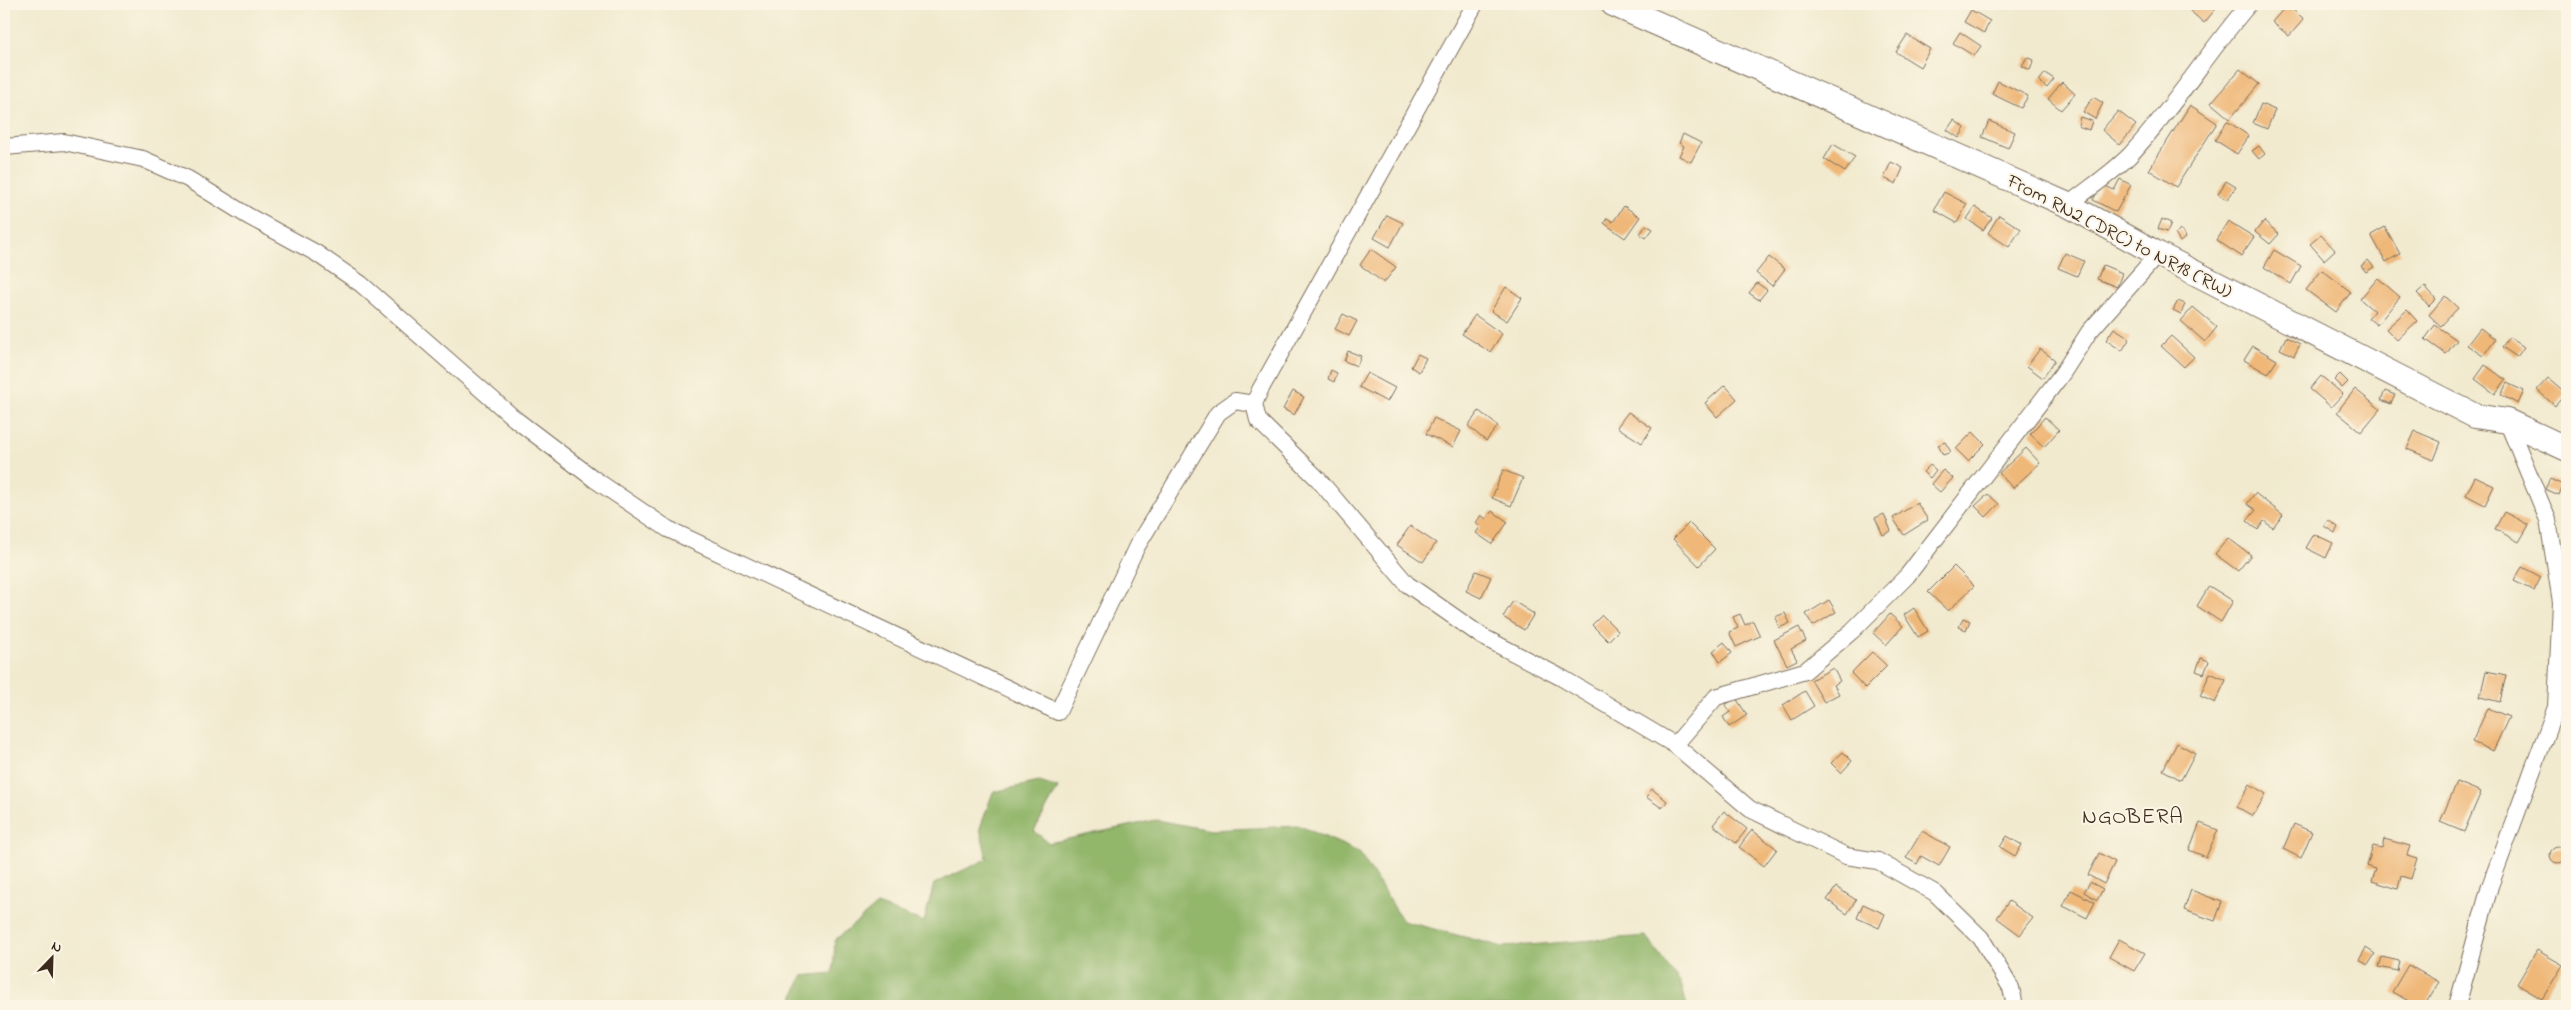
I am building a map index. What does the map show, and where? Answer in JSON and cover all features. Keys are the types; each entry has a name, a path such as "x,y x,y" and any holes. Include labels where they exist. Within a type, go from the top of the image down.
{"main road":[{"name":"From RN2 (DRC) to NR18 (RW)","path":"1613,4 2068,205 2158,254 2475,416 2507,421 2567,449"}],"street":[{"path":"1475,4 1396,143 1254,404 1258,420 1318,479 1406,584 1484,637 1562,678 1675,745 1750,809 1846,856 1878,861 1935,893 1981,938 2011,988 2015,1006"},
{"path":"2068,205 2130,156 2178,97 2224,33 2249,4"},
{"path":"4,147 64,142 143,158 188,179 248,216 316,253 360,284 515,418 594,479 668,529 1058,712 1137,546 1218,414 1235,401 1254,404"},
{"path":"1675,745 1716,697 1805,671 1852,631 1908,576 2062,374 2089,332 2158,254"},
{"path":"2457,1006 2490,886 2556,706 2561,602 2548,520 2507,421"}],"green space":[{"path":"1039,782 1058,788 1034,831 1049,843 1156,820 1211,830 1300,826 1359,852 1403,921 1503,947 1646,936 1681,984 1687,1006 790,1006 802,976 833,973 835,940 877,905 924,922 934,884 987,859 980,828 993,792"}],"building":[{"path":"2192,4 2220,4 2204,23 2188,9"},
{"path":"2287,5 2304,19 2289,36 2272,22"},
{"path":"1971,10 1990,21 1984,33 1964,22"},
{"path":"1960,32 1981,46 1974,56 1953,43"},
{"path":"1907,35 1930,49 1920,67 1896,52"},
{"path":"2027,57 2034,60 2030,70 2022,66"},
{"path":"2240,69 2259,84 2230,119 2211,103"},
{"path":"2045,73 2054,79 2047,88 2039,81"},
{"path":"1998,81 2028,96 2021,108 1992,94"},
{"path":"2062,82 2075,94 2061,110 2048,99"},
{"path":"2093,97 2103,103 2095,119 2083,112"},
{"path":"2261,104 2275,110 2267,129 2253,123"},
{"path":"2190,105 2217,123 2176,187 2149,170"},
{"path":"2118,111 2136,125 2120,145 2102,130"},
{"path":"2080,117 2092,121 2089,130 2078,126"},
{"path":"1954,120 1965,128 1959,138 1947,130"},
{"path":"1989,121 2015,132 2008,148 1982,137"},
{"path":"2227,121 2249,136 2237,154 2215,140"},
{"path":"1683,134 1701,143 1691,162 1679,156 1684,146 1679,143"},
{"path":"1833,144 1855,157 1845,172 1824,159"},
{"path":"2259,146 2265,154 2259,159 2252,151"},
{"path":"1891,162 1903,168 1896,184 1884,178"},
{"path":"2120,179 2131,185 2116,212 2093,200 2101,184 2114,190"},
{"path":"2226,181 2236,187 2227,200 2218,194"},
{"path":"1944,192 1967,204 1957,223 1934,210"},
{"path":"1624,206 1640,217 1625,238 1604,223 1607,218 1613,222"},
{"path":"1975,207 1992,218 1983,230 1967,219"},
{"path":"1387,215 1403,223 1390,247 1374,238"},
{"path":"1999,215 2021,229 2009,247 1988,233"},
{"path":"2162,219 2171,223 2167,232 2158,229"},
{"path":"2228,221 2254,237 2241,256 2216,240"},
{"path":"2264,221 2279,234 2270,244 2255,232"},
{"path":"1646,225 1653,229 1646,238 1640,234"},
{"path":"2385,227 2400,254 2386,262 2371,235"},
{"path":"2180,229 2186,237 2180,242 2175,234"},
{"path":"2321,235 2335,250 2324,260 2310,244"},
{"path":"1371,249 1396,267 1384,283 1360,265"},
{"path":"2274,250 2301,266 2291,284 2264,267"},
{"path":"2065,253 2084,261 2077,276 2058,268"},
{"path":"1769,257 1785,269 1772,286 1756,273"},
{"path":"2368,260 2374,267 2366,272 2361,266"},
{"path":"2103,265 2122,273 2117,287 2097,279"},
{"path":"2322,270 2351,292 2336,312 2306,290"},
{"path":"2378,278 2400,297 2377,325 2368,318 2374,311 2360,299"},
{"path":"1757,283 1767,290 1759,300 1749,293"},
{"path":"2425,286 2436,299 2429,306 2417,293"},
{"path":"1506,287 1522,298 1507,321 1491,311"},
{"path":"2445,296 2458,308 2441,326 2429,315"},
{"path":"2178,301 2185,304 2181,314 2173,310"},
{"path":"2193,307 2217,327 2205,342 2181,321"},
{"path":"2407,310 2417,321 2397,340 2386,329"},
{"path":"1343,314 1357,321 1349,336 1335,329"},
{"path":"1475,315 1502,334 1490,352 1462,334"},
{"path":"2435,325 2457,340 2446,354 2425,339"},
{"path":"2114,328 2130,338 2122,351 2106,340"},
{"path":"2480,328 2495,339 2483,356 2467,345"},
{"path":"2171,336 2194,357 2184,367 2161,346"},
{"path":"2286,337 2300,344 2294,356 2280,349"},
{"path":"2509,337 2524,347 2517,357 2502,347"},
{"path":"2253,346 2277,360 2268,374 2244,360"},
{"path":"2040,349 2055,360 2043,378 2027,366"},
{"path":"1348,351 1361,356 1357,366 1344,361"},
{"path":"1418,354 1426,358 1419,372 1411,367"},
{"path":"2485,365 2506,380 2495,394 2475,379"},
{"path":"1331,370 1337,373 1334,382 1328,379"},
{"path":"1367,373 1395,388 1387,402 1359,387"},
{"path":"2340,374 2348,382 2342,388 2334,380"},
{"path":"2321,376 2343,394 2331,407 2310,389"},
{"path":"2548,378 2566,393 2555,406 2537,390"},
{"path":"2507,383 2524,391 2518,404 2501,395"},
{"path":"1725,385 1737,399 1717,417 1705,403"},
{"path":"2355,389 2380,409 2361,432 2337,412"},
{"path":"1293,391 1304,397 1294,415 1283,409"},
{"path":"2385,391 2395,395 2391,404 2381,400"},
{"path":"1479,411 1498,426 1486,441 1468,426"},
{"path":"1628,412 1652,428 1642,443 1617,427"},
{"path":"2045,417 2059,430 2044,447 2030,434"},
{"path":"1434,418 1461,431 1453,447 1426,434"},
{"path":"2415,431 2441,442 2434,460 2407,449"},
{"path":"1973,432 1985,444 1968,461 1956,449"},
{"path":"1945,442 1951,452 1943,455 1938,445"},
{"path":"2026,448 2040,463 2013,488 1999,473"},
{"path":"1930,465 1936,470 1930,478 1923,472"},
{"path":"1503,470 1523,478 1511,506 1492,498"},
{"path":"1943,470 1953,478 1940,492 1931,484"},
{"path":"2475,477 2494,486 2485,505 2466,495"},
{"path":"2550,479 2563,485 2559,495 2545,489"},
{"path":"2255,493 2283,515 2273,528 2264,521 2258,530 2247,521 2256,510 2247,504"},
{"path":"1988,494 1999,504 1986,517 1975,506"},
{"path":"1917,503 1928,520 1904,535 1893,518"},
{"path":"1492,511 1508,522 1492,544 1476,533 1480,527 1476,523 1481,515 1486,519"},
{"path":"2504,512 2529,525 2519,542 2495,529"},
{"path":"1884,514 1891,531 1883,535 1875,518"},
{"path":"2328,520 2338,527 2335,533 2324,526"},
{"path":"1689,523 1715,549 1699,566 1673,539"},
{"path":"1410,526 1436,543 1423,562 1397,545"},
{"path":"2314,534 2333,543 2326,558 2306,548"},
{"path":"2228,538 2251,555 2238,571 2215,554"},
{"path":"1954,566 1974,586 1948,611 1928,592"},
{"path":"2522,567 2541,577 2534,591 2514,581"},
{"path":"1476,571 1491,577 1481,598 1466,591"},
{"path":"2209,586 2233,601 2221,622 2197,606"},
{"path":"1829,600 1836,612 1813,626 1806,614"},
{"path":"1513,601 1534,614 1524,630 1503,617"},
{"path":"1914,608 1928,631 1918,637 1904,615"},
{"path":"1785,613 1790,623 1779,628 1775,617"},
{"path":"1740,614 1745,625 1753,621 1760,636 1736,647 1729,632 1738,628 1733,617"},
{"path":"1890,614 1903,626 1886,645 1873,633"},
{"path":"1602,615 1618,631 1608,641 1592,625"},
{"path":"1963,618 1970,621 1966,630 1959,627"},
{"path":"1799,627 1806,641 1791,649 1797,660 1787,665 1774,640"},
{"path":"1724,642 1732,653 1720,662 1713,651"},
{"path":"1872,652 1887,666 1865,688 1851,673"},
{"path":"2201,658 2209,661 2204,674 2196,671"},
{"path":"1833,668 1840,681 1834,685 1839,694 1824,702 1811,680"},
{"path":"2486,671 2506,675 2500,702 2480,697"},
{"path":"2210,673 2226,680 2215,703 2200,696"},
{"path":"1805,691 1814,706 1792,720 1783,705"},
{"path":"1736,698 1747,715 1729,727 1723,717 1730,712 1725,705"},
{"path":"2488,708 2509,717 2493,751 2472,742"},
{"path":"2177,743 2195,753 2181,780 2163,770"},
{"path":"1843,752 1852,761 1841,773 1831,763"},
{"path":"2457,782 2481,792 2464,832 2440,822"},
{"path":"2250,784 2266,794 2253,816 2237,807"},
{"path":"1652,789 1667,801 1662,808 1646,797"},
{"path":"1724,811 1747,829 1736,843 1713,825"},
{"path":"2200,823 2218,830 2206,857 2189,850"},
{"path":"2294,824 2312,832 2301,858 2283,849"},
{"path":"1752,830 1777,849 1764,866 1739,847"},
{"path":"1922,831 1950,847 1939,866 1921,856 1917,864 1906,858"},
{"path":"2007,836 2022,845 2015,856 2000,847"},
{"path":"2384,839 2410,846 2407,855 2417,858 2411,879 2401,876 2398,889 2372,881 2376,869 2367,866 2373,846 2382,848"},
{"path":"2558,847 2564,849 2566,855 2564,861 2558,863 2552,861 2550,855 2552,849"},
{"path":"2099,853 2115,862 2104,884 2088,875"},
{"path":"2090,882 2103,889 2097,900 2084,892"},
{"path":"1836,887 1856,900 1847,914 1827,900"},
{"path":"2071,890 2095,902 2087,918 2063,906"},
{"path":"2191,890 2222,902 2215,921 2184,910"},
{"path":"2009,901 2033,918 2020,935 1997,918"},
{"path":"1863,904 1885,914 1879,928 1857,918"},
{"path":"2119,939 2145,953 2134,971 2109,957"},
{"path":"2366,948 2375,954 2368,965 2359,960"},
{"path":"2537,950 2563,965 2542,999 2517,984"},
{"path":"2382,957 2399,961 2397,971 2379,967"},
{"path":"2408,965 2439,982 2424,1006 2418,1006 2392,992"}],"district":[{"name":"NGOBERA","path":"2133,815"}]}
